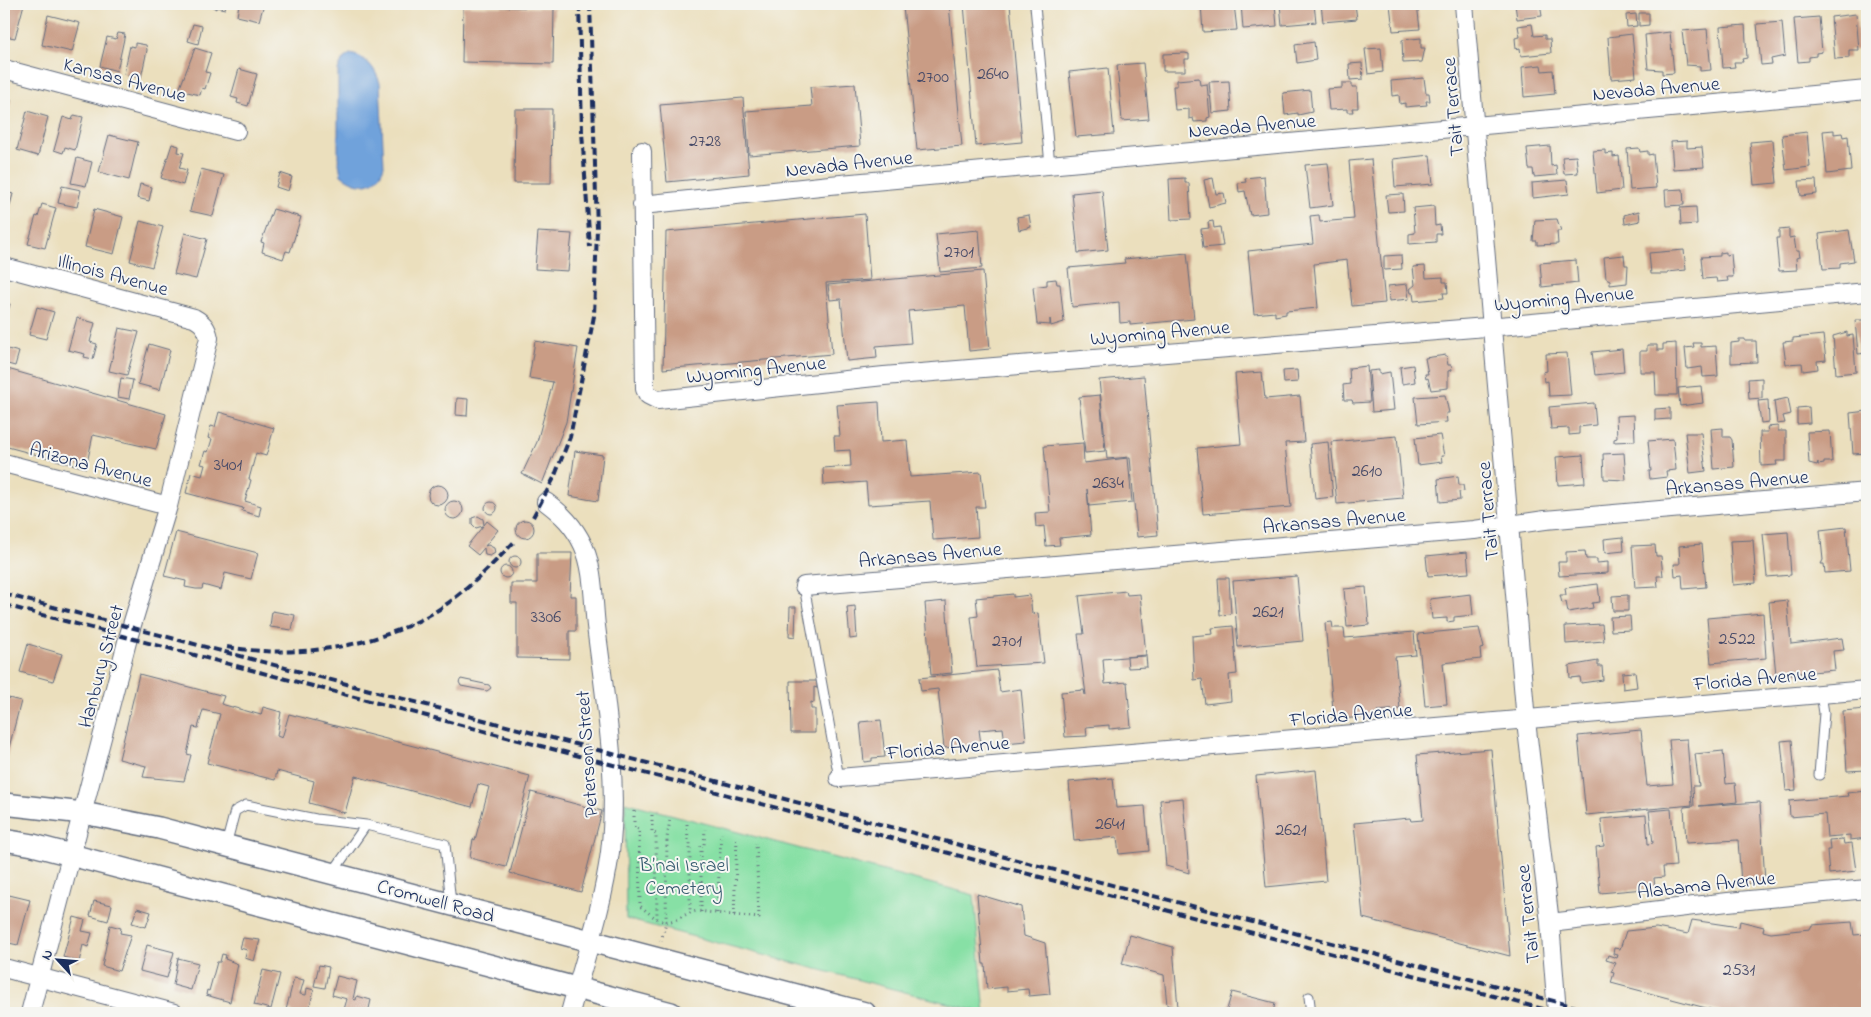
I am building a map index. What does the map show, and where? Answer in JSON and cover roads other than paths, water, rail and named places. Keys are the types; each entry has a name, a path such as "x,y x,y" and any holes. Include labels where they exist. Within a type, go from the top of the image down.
{"street":[{"name":"Tait Terrace","path":"1464,4 1526,720 1550,923 1557,1013"},
{"name":"Kansas Avenue","path":"4,69 236,131"},
{"name":"Nevada Avenue","path":"642,206 1050,165 1867,90"},
{"name":"Wyoming Avenue","path":"642,151 645,389 648,395 658,400 884,376 1493,326 1867,292"},
{"name":"Illinois Avenue","path":"4,267 194,318 202,322 207,330"},
{"name":"Hanbury Street","path":"30,1013 130,633 168,506 200,383 209,338 207,330"},
{"name":"Arizona Avenue","path":"4,463 168,506"},
{"name":"Arkansas Avenue","path":"804,586 1867,492"},
{"name":"Peterson Street","path":"546,502 562,514 574,528 588,560 609,736 613,827 601,898 570,1013"},
{"name":"Florida Avenue","path":"839,778 1160,749 1272,742 1867,690"},
{"name":"Cromwell Road","path":"4,804 83,813 129,821 865,1013"},
{"path":"4,840 72,856 671,1013"},
{"name":"Alabama Avenue","path":"1550,923 1728,902 1867,889"},
{"path":"4,968 174,1013"}],"lane":[{"path":"1035,6 1050,165"},
{"path":"804,586 839,778"},
{"path":"1819,775 1824,713 1821,694"},
{"path":"226,845 236,811 246,805 316,819 366,825 445,844 451,904"},
{"path":"332,873 366,825"},
{"path":"1309,997 1311,1013"}],"water":[{"path":"350,54 356,55 370,64 380,83 384,166 377,179 366,184 354,183 341,175 338,157 338,70 343,59"}],"railway":[{"path":"579,4 582,132 590,247"},
{"path":"533,517 554,478 570,437 594,316 597,229 590,4"},
{"path":"227,647 282,652 310,650 337,647 391,633 417,622 451,601 480,576 515,541"},
{"path":"4,594 1599,1013"},
{"path":"4,605 1558,1013"}],"park label":[{"name":"B’nai Israel Cemetery","path":"684,876"}]}
